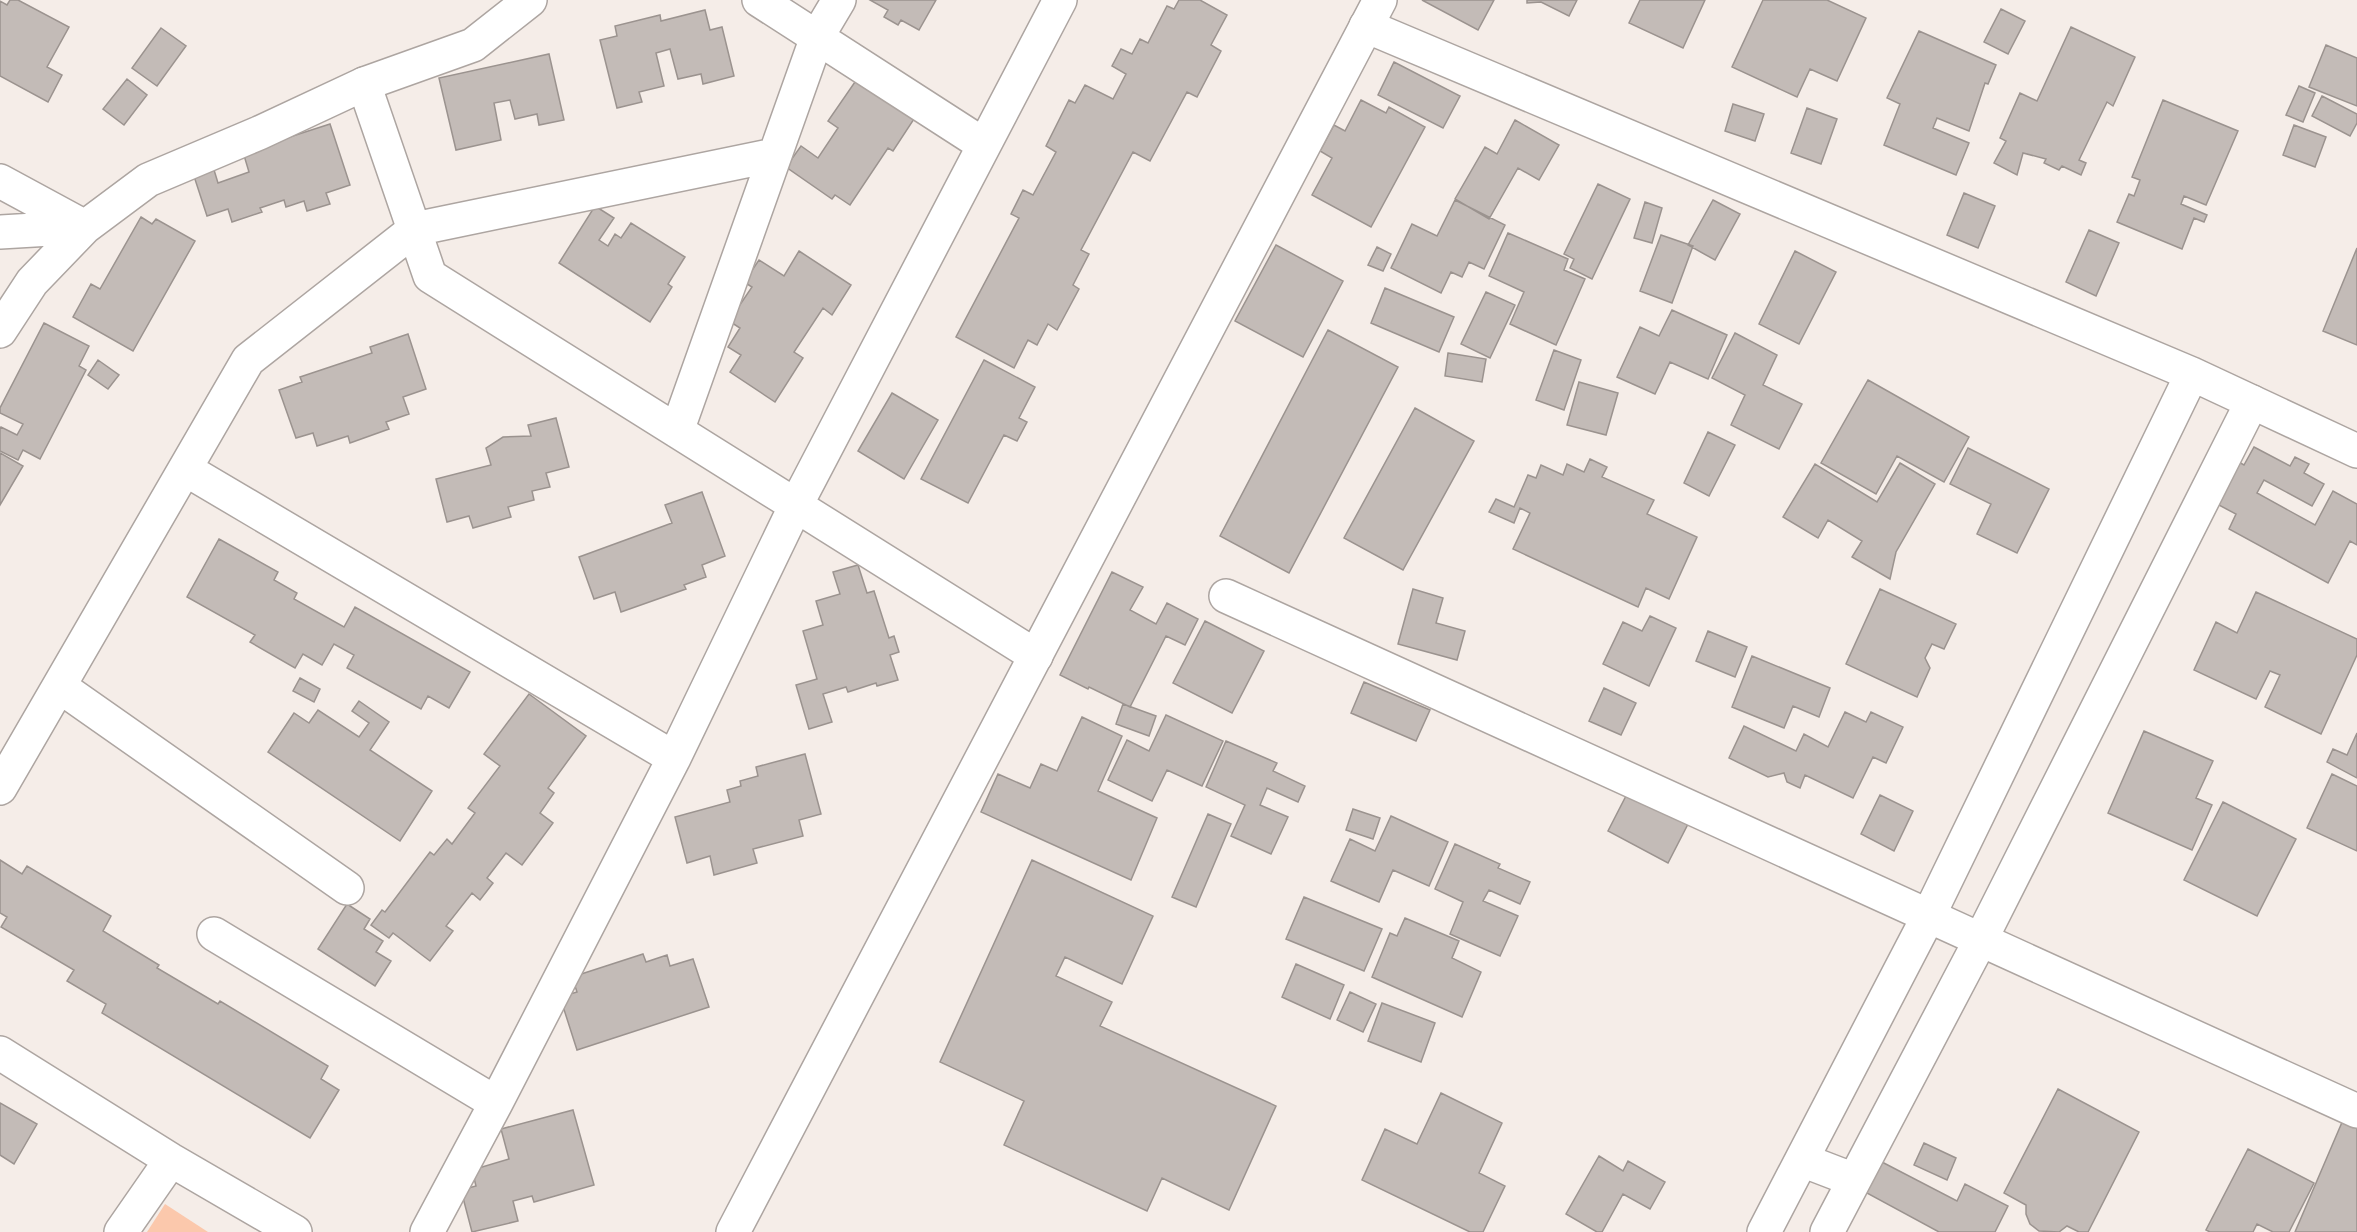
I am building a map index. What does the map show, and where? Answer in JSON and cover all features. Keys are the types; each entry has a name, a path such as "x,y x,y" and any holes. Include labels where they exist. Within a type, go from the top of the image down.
{"street":[{"path":"0,331 32,282 85,227 148,180 259,133 364,84 473,45 530,0"},
{"path":"759,0 984,145"},
{"path":"677,431 817,37 839,0"},
{"path":"427,1232 674,758 796,505 1060,0"},
{"path":"733,1232 1373,13 2192,374 2357,451"},
{"path":"364,84 430,276 1036,656"},
{"path":"0,788 248,360 415,229 774,155"},
{"path":"0,181 85,227"},
{"path":"0,232 85,227"},
{"path":"1764,1232 1928,916 2192,374"},
{"path":"1827,1232 1980,940 2252,402"},
{"path":"185,469 674,758"},
{"path":"1226,596 2357,1112"},
{"path":"60,686 347,888"},
{"path":"214,934 496,1103"},
{"path":"0,1053 171,1160 295,1232"},
{"path":"121,1232 171,1160"},
{"path":"1802,1160 1854,1180"}],"shaded area":[{"path":"165,1204 208,1232 147,1232"}],"building":[{"path":"10,0 18,0 69,27 47,67 62,75 48,102 0,76 0,1 7,5"},
{"path":"870,0 936,0 919,30 901,20 898,25 884,17 888,10"},
{"path":"1179,0 1200,0 1227,15 1211,45 1221,51 1197,97 1187,92 1150,161 1133,152 1081,250 1089,254 1073,285 1079,289 1057,330 1048,324 1037,345 1028,340 1014,368 956,337 1019,218 1011,214 1023,190 1033,195 1056,152 1046,146 1069,100 1075,103 1085,85 1113,99 1126,74 1112,66 1121,49 1132,54 1140,39 1148,43 1167,6 1174,9"},
{"path":"1422,0 1494,0 1478,30"},
{"path":"1527,0 1577,0 1569,16 1541,2 1527,3"},
{"path":"1640,0 1705,0 1683,48 1629,23"},
{"path":"1763,0 1827,0 1866,18 1837,81 1810,69 1797,97 1732,67"},
{"path":"2001,9 2025,21 2008,54 1984,42"},
{"path":"705,10 710,30 722,27 734,76 703,84 701,74 678,79 670,49 656,53 664,86 639,92 642,102 617,108 600,40 617,36 615,26 660,15 661,21"},
{"path":"2071,27 2135,57 2113,106 2107,102 2079,160 2086,163 2081,175 2062,166 2059,170 2044,163 2046,159 2023,153 2017,175 1994,163 2006,141 2000,138 2020,93 2037,101"},
{"path":"161,28 186,46 157,86 132,68"},
{"path":"1919,31 1996,65 1988,84 1985,83 1969,131 1937,118 1933,128 1969,143 1956,175 1884,145 1900,104 1887,98"},
{"path":"2326,45 2357,58 2357,106 2309,87"},
{"path":"549,54 564,120 539,125 537,114 515,119 510,100 494,103 501,140 456,150 439,78"},
{"path":"1394,62 1460,96 1443,128 1378,95"},
{"path":"127,79 147,95 124,125 103,109"},
{"path":"857,79 914,119 893,151 888,148 850,205 835,195 832,199 786,167 801,146 818,158 838,128 828,121"},
{"path":"2299,86 2315,93 2303,122 2286,115"},
{"path":"2322,96 2357,114 2357,123 2350,136 2312,116"},
{"path":"1361,100 1386,113 1389,107 1425,127 1371,227 1312,195 1332,158 1320,151 1334,125 1345,131"},
{"path":"2163,100 2238,131 2206,205 2184,196 2181,204 2207,215 2204,222 2194,218 2182,249 2117,222 2129,194 2134,196 2140,180 2132,177"},
{"path":"1733,104 1764,114 1755,141 1725,131"},
{"path":"1807,108 1837,119 1821,164 1791,153"},
{"path":"1515,120 1559,145 1539,180 1518,168 1489,219 1455,199 1485,147 1497,154"},
{"path":"330,124 350,185 326,193 330,204 307,211 304,201 286,207 284,200 260,208 262,212 232,222 228,209 207,216 191,167 211,160 218,183 249,172 243,152"},
{"path":"2294,125 2326,137 2315,167 2283,155"},
{"path":"1598,184 1630,199 1592,279 1570,268 1574,259 1564,254"},
{"path":"1964,193 1995,206 1978,248 1947,235"},
{"path":"1455,200 1505,225 1484,269 1469,262 1462,277 1451,272 1441,293 1391,268 1412,224 1437,236"},
{"path":"1713,200 1740,214 1715,260 1688,245"},
{"path":"1645,202 1662,208 1652,243 1634,238"},
{"path":"595,206 614,218 599,240 608,246 615,234 621,238 631,223 685,257 668,284 672,287 650,322 559,263"},
{"path":"141,217 152,224 156,219 195,241 133,351 73,317 91,284 100,289"},
{"path":"2089,230 2119,243 2096,296 2066,282"},
{"path":"1508,233 1568,259 1564,270 1585,279 1556,345 1510,324 1524,292 1489,276"},
{"path":"1661,235 1693,246 1672,303 1640,291"},
{"path":"1276,245 1343,281 1303,357 1235,321"},
{"path":"1377,247 1391,254 1383,271 1368,265"},
{"path":"2357,248 2357,345 2323,331"},
{"path":"799,251 851,285 832,315 823,308 794,352 803,358 775,402 730,372 741,355 728,347 740,328 729,321 752,287 744,282 759,260 784,276"},
{"path":"1795,251 1836,272 1799,344 1759,324"},
{"path":"1385,288 1454,317 1439,352 1371,323"},
{"path":"1486,292 1515,305 1490,358 1461,344"},
{"path":"1672,310 1727,335 1708,379 1670,362 1655,394 1617,377 1640,327 1659,336"},
{"path":"44,323 89,346 79,366 86,370 40,459 23,450 18,460 0,451 0,429 1,427 17,435 23,424 0,413 0,408"},
{"path":"1328,330 1398,367 1289,573 1220,536"},
{"path":"1735,333 1777,355 1763,385 1802,404 1779,449 1731,425 1745,395 1712,378"},
{"path":"408,334 426,389 403,397 409,414 386,422 389,429 350,443 348,436 317,446 313,433 296,438 279,390 302,382 300,377 372,353 370,347"},
{"path":"1554,350 1581,360 1564,410 1536,400"},
{"path":"1448,353 1486,359 1482,382 1445,376"},
{"path":"98,360 119,375 108,389 88,375"},
{"path":"984,360 1035,387 1019,418 1027,422 1017,441 1004,435 968,503 921,479"},
{"path":"1868,380 1969,437 1944,482 1897,456 1876,494 1821,463"},
{"path":"1579,382 1618,393 1606,435 1567,425"},
{"path":"892,393 938,420 904,479 858,451"},
{"path":"1415,408 1474,441 1403,570 1344,538"},
{"path":"556,418 569,467 546,473 550,487 532,491 534,500 508,507 511,517 473,528 469,516 447,522 436,479 491,465 486,448 503,437 531,436 528,425"},
{"path":"1708,432 1735,445 1709,496 1684,483"},
{"path":"2254,447 2290,466 2295,457 2309,464 2304,473 2324,484 2312,506 2264,480 2257,493 2315,525 2333,491 2357,504 2357,545 2350,541 2328,583 2229,529 2236,514 2215,503 2237,461 2244,465"},
{"path":"1968,448 2049,489 2017,553 1977,534 1991,504 1950,484"},
{"path":"0,453 23,466 0,505"},
{"path":"1590,459 1607,467 1602,477 1654,500 1647,514 1697,537 1669,599 1646,588 1638,607 1513,549 1530,513 1520,508 1514,523 1489,512 1496,499 1514,507 1528,475 1536,478 1541,465 1563,475 1567,464 1584,472"},
{"path":"1900,463 1935,484 1896,552 1890,579 1852,557 1862,541 1828,520 1818,538 1783,517 1815,464 1877,502"},
{"path":"702,492 725,556 702,565 706,577 684,585 686,589 621,612 615,592 594,599 579,557 672,523 665,505"},
{"path":"219,539 278,572 274,580 297,593 294,599 344,627 355,607 470,672 449,708 428,696 421,709 347,668 354,655 334,644 322,665 303,654 295,668 250,642 255,635 187,597"},
{"path":"858,565 867,593 874,591 889,638 894,636 899,652 890,655 898,680 877,686 876,683 848,692 846,687 823,694 832,722 809,729 796,685 817,679 803,631 823,625 816,601 840,594 833,572"},
{"path":"1112,572 1143,587 1130,610 1156,624 1167,603 1198,619 1185,645 1166,636 1130,707 1060,675"},
{"path":"1413,589 1443,598 1436,623 1465,631 1457,660 1398,644"},
{"path":"1880,589 1956,624 1944,649 1932,644 1925,658 1930,668 1917,697 1846,664"},
{"path":"2256,592 2357,639 2357,655 2321,734 2265,707 2280,675 2270,671 2256,699 2194,670 2216,622 2237,633"},
{"path":"1650,616 1676,628 1649,686 1603,664 1623,622 1642,631"},
{"path":"1205,621 1264,651 1232,713 1173,683"},
{"path":"1708,631 1747,647 1735,677 1696,661"},
{"path":"1752,656 1830,688 1819,717 1793,706 1784,728 1732,707"},
{"path":"300,678 320,689 314,702 293,691"},
{"path":"1364,682 1430,710 1416,741 1351,713"},
{"path":"1604,688 1636,703 1621,735 1589,721"},
{"path":"529,694 586,736 548,788 554,793 540,813 553,823 522,865 506,853 487,878 493,883 480,900 472,893 446,926 453,931 430,961 393,933 389,938 371,925 382,910 385,912 430,852 434,855 447,839 452,844 475,813 468,808 500,766 484,754"},
{"path":"359,701 389,722 370,750 432,791 400,841 268,752 294,713 309,723 318,710 359,737 369,723 352,711"},
{"path":"1123,704 1156,716 1149,736 1116,724"},
{"path":"1845,712 1866,722 1871,712 1903,727 1886,763 1873,757 1853,798 1805,775 1800,788 1787,782 1784,773 1768,777 1729,758 1744,726 1796,751 1804,734 1828,747"},
{"path":"1166,715 1223,741 1202,786 1167,770 1152,801 1108,780 1127,740 1149,751"},
{"path":"1082,717 1122,736 1098,791 1157,818 1131,880 981,812 998,774 1030,788 1041,764 1057,771"},
{"path":"2144,731 2213,761 2196,798 2212,805 2192,850 2108,813"},
{"path":"2357,733 2357,778 2327,762 2333,749 2347,755"},
{"path":"1226,741 1277,763 1273,771 1305,786 1298,802 1267,788 1260,805 1288,817 1271,854 1231,836 1245,805 1206,787"},
{"path":"805,754 821,814 799,820 803,836 753,849 757,863 714,875 710,856 687,863 675,817 730,802 727,790 741,786 740,781 758,776 756,767"},
{"path":"2332,774 2357,786 2357,851 2307,828"},
{"path":"1628,792 1688,824 1668,863 1608,831"},
{"path":"1880,795 1913,811 1894,851 1861,834"},
{"path":"2223,802 2296,839 2257,916 2184,880"},
{"path":"1353,809 1380,818 1373,839 1346,830"},
{"path":"1208,814 1231,824 1196,907 1172,897"},
{"path":"1391,816 1448,842 1429,886 1393,870 1379,902 1331,881 1350,839 1375,851"},
{"path":"1455,844 1500,864 1498,868 1530,882 1520,904 1489,890 1483,901 1518,916 1500,956 1450,934 1463,902 1435,889"},
{"path":"0,860 22,874 27,866 111,916 103,931 159,965 157,968 218,1004 220,1001 328,1066 321,1079 339,1090 310,1138 102,1013 106,1004 67,981 74,970 1,927 7,917 0,913"},
{"path":"1032,860 1153,916 1122,984 1065,957 1056,976 1112,1002 1100,1026 1276,1106 1229,1210 1162,1178 1147,1211 1004,1145 1024,1101 940,1062"},
{"path":"1304,897 1382,929 1364,971 1286,939"},
{"path":"347,904 370,919 364,929 383,941 376,952 391,961 375,986 318,949"},
{"path":"1405,918 1459,941 1452,958 1481,972 1462,1017 1372,977 1390,933 1397,936"},
{"path":"643,954 646,962 667,955 670,966 693,959 709,1007 577,1050 560,997 577,992 572,977"},
{"path":"1296,964 1344,985 1330,1019 1282,997"},
{"path":"1350,992 1376,1004 1363,1032 1337,1020"},
{"path":"1382,1003 1435,1023 1421,1062 1368,1041"},
{"path":"2058,1089 2139,1132 2088,1232 2079,1232 2067,1226 2059,1232 2039,1231 2030,1224 2026,1214 2026,1205 2004,1193"},
{"path":"1441,1093 1502,1123 1479,1173 1505,1186 1483,1232 1470,1232 1362,1180 1385,1129 1417,1144"},
{"path":"0,1103 37,1124 14,1164 0,1155"},
{"path":"573,1110 594,1185 534,1202 532,1196 513,1201 518,1221 472,1232 461,1190 476,1186 472,1170 509,1159 501,1129"},
{"path":"2343,1120 2357,1126 2357,1232 2295,1232"},
{"path":"1924,1143 1956,1158 1947,1180 1914,1165"},
{"path":"2248,1149 2314,1183 2289,1232 2273,1232 2257,1224 2253,1232 2210,1232 2206,1230"},
{"path":"1599,1156 1623,1171 1628,1161 1665,1182 1650,1209 1623,1194 1602,1232 1597,1232 1566,1214"},
{"path":"1880,1161 1957,1201 1965,1184 2008,1206 1995,1232 1939,1232 1865,1192"}]}
